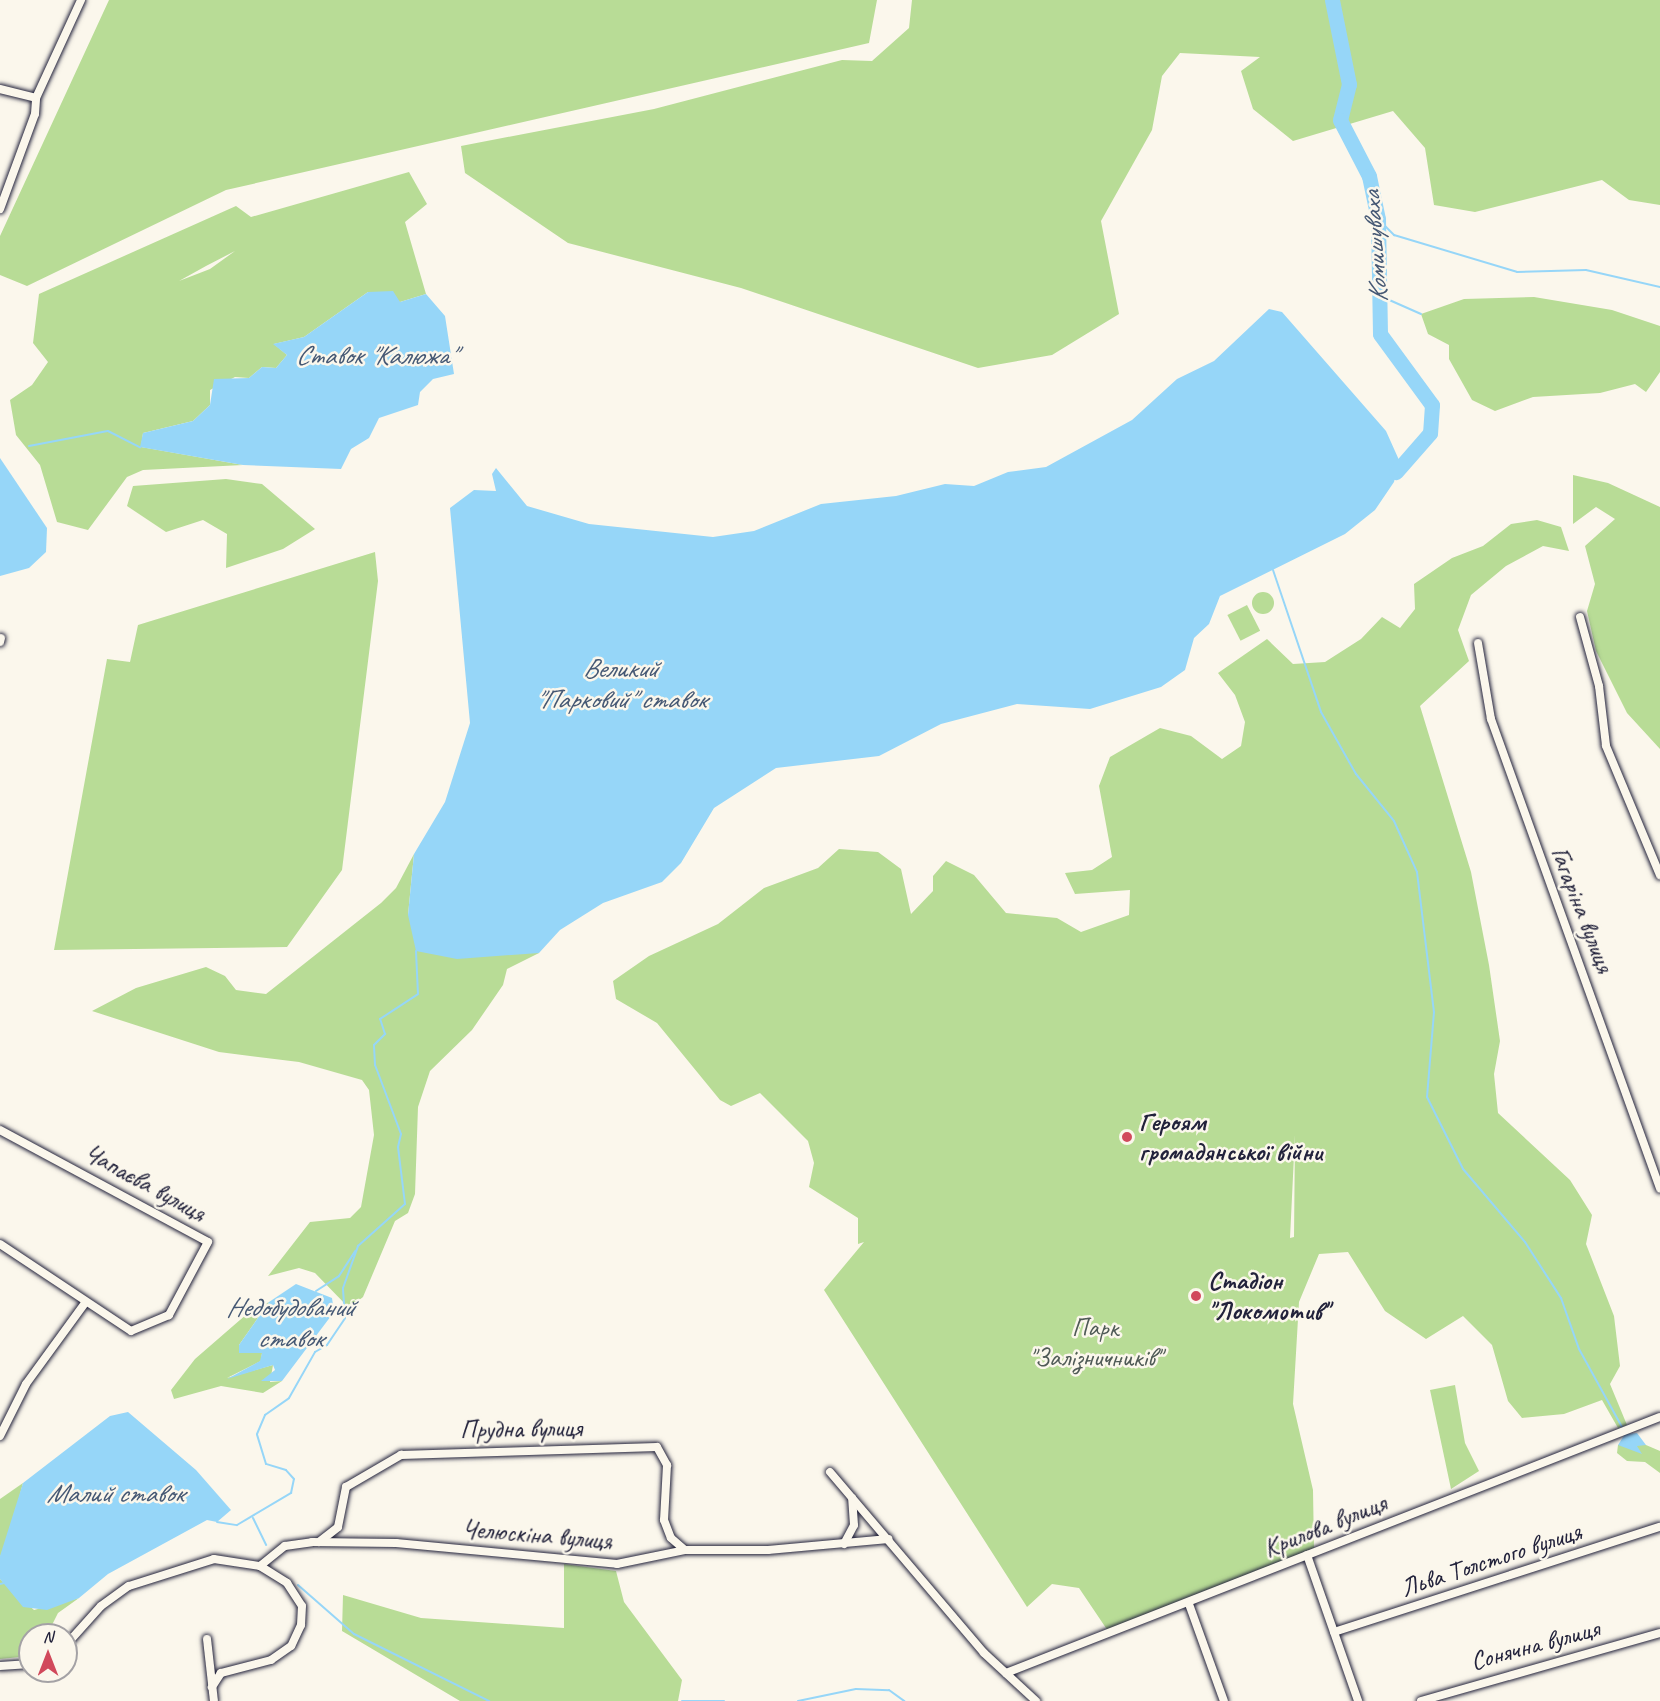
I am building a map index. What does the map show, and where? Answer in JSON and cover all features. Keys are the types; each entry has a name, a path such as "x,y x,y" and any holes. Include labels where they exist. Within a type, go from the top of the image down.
{"street":[{"path":"0,209 35,114 36,98 81,0"},
{"path":"0,89 36,98"},
{"path":"1580,617 1599,686 1606,746 1660,875"},
{"name":"Гагаріна вулиця","path":"1478,642 1495,730 1660,1188"},
{"name":"Чапаєва вулиця","path":"0,1130 208,1242 169,1315 131,1331 85,1303"},
{"path":"0,1244 85,1303 26,1384 0,1436"},
{"name":"Крилова вулиця","path":"1006,1673 1189,1604 1307,1555 1660,1417"},
{"name":"Прудна вулиця","path":"338,1527 346,1487 401,1455 657,1447 667,1465 664,1520 671,1538 685,1550"},
{"path":"830,1472 1006,1673 1036,1701"},
{"path":"844,1544 854,1525 852,1498"},
{"path":"319,1542 338,1527 348,1543"},
{"name":"Льва Толстого вулиця","path":"1334,1632 1660,1527"},
{"name":"Челюскіна вулиця","path":"260,1566 285,1546 319,1542 617,1564 685,1550 844,1544 888,1539"},
{"path":"1307,1555 1358,1701"},
{"path":"78,1632 101,1606 129,1586 163,1579 214,1559 260,1566 287,1583 302,1606 301,1625 291,1646 271,1660 221,1673 212,1687"},
{"path":"1189,1604 1224,1701"},
{"name":"Сонячна вулиця","path":"1421,1701 1660,1633"},
{"path":"207,1640 214,1701"},
{"path":"0,1665 18,1664"}],"green space":[{"path":"109,0 877,0 869,43 226,190 27,286 0,275 0,236"},
{"path":"912,0 1660,0 1660,205 1629,200 1602,180 1475,212 1434,205 1425,148 1393,111 1293,141 1253,109 1241,71 1260,57 1180,53 1162,76 1152,130 1101,221 1119,314 1052,355 978,368 741,288 568,243 465,173 461,146 654,109 842,60 872,61 909,28"},
{"path":"409,172 427,204 405,222 426,294 400,302 368,292 304,337 274,344 287,355 276,368 262,367 249,378 235,377 210,390 210,405 193,421 143,433 141,447 243,465 143,470 127,477 88,530 57,522 40,465 16,435 10,400 32,385 48,362 33,343 39,294 236,206 251,217","holes":["235,251 210,269 179,281"]},
{"path":"1534,297 1612,310 1660,326 1660,372 1646,392 1635,384 1600,393 1533,397 1495,411 1472,400 1449,359 1449,345 1428,334 1421,314 1464,299"},
{"path":"1573,475 1608,483 1660,507 1660,749 1627,713 1596,651 1587,611 1595,584 1585,546 1615,519 1596,507 1573,524"},
{"path":"226,479 262,484 315,529 283,549 226,568 227,534 203,520 166,532 127,506 133,486"},
{"name":"Парк \"Залізничників\"","path":"1537,520 1561,527 1569,551 1543,546 1506,566 1471,595 1458,630 1469,661 1420,706 1471,872 1489,965 1500,1041 1494,1074 1498,1113 1570,1180 1592,1215 1586,1244 1614,1316 1620,1366 1610,1384 1627,1425 1618,1428 1602,1400 1564,1414 1522,1418 1508,1401 1492,1345 1463,1316 1426,1339 1385,1311 1348,1252 1319,1254 1299,1302 1293,1404 1313,1490 1314,1548 1108,1631 1079,1588 1052,1584 1027,1607 824,1290 864,1242 858,1244 858,1218 809,1187 814,1163 808,1141 760,1093 731,1106 720,1100 657,1023 616,999 613,981 649,956 718,924 764,888 818,868 839,849 878,852 901,869 911,914 933,891 933,876 946,861 974,875 1006,913 1057,918 1081,932 1129,915 1130,890 1075,894 1065,873 1092,870 1112,857 1099,786 1110,757 1160,728 1191,736 1222,759 1241,746 1245,722 1235,695 1218,673 1267,639 1293,664 1325,662 1361,639 1382,617 1400,628 1415,609 1414,584 1452,558 1483,546 1511,524","holes":["1295,1135 1294,1237 1290,1238"]},
{"path":"375,552 378,581 342,870 287,947 54,950 107,659 130,662 138,625"},
{"path":"1263,592 1271,595 1274,603 1271,611 1263,614 1255,611 1252,603 1255,595"},
{"path":"1247,605 1260,631 1241,641 1227,615"},
{"path":"414,854 408,915 502,953 539,953 507,969 503,985 472,1030 430,1071 418,1107 415,1194 408,1213 395,1221 363,1297 349,1308 315,1273 299,1268 268,1276 310,1222 350,1218 361,1207 374,1135 369,1090 362,1080 299,1062 219,1052 92,1011 136,988 206,967 225,976 236,990 266,994 381,903 396,888"},
{"path":"269,1302 239,1345 262,1353 261,1361 227,1378 273,1365 270,1382 282,1381 263,1393 221,1386 174,1399 171,1390 195,1359 248,1313"},
{"path":"1455,1385 1465,1443 1479,1471 1451,1489 1430,1390"},
{"path":"1618,1445 1646,1445 1660,1451 1660,1473 1645,1462 1627,1461 1617,1453"},
{"path":"23,1483 4,1554 0,1556 0,1499"},
{"path":"564,1564 616,1571 624,1602 682,1680 678,1701 460,1701 342,1631 343,1595 421,1618 564,1628"},
{"path":"0,1579 34,1610 79,1598 58,1613 53,1623 18,1623 18,1657 0,1659"}],"water":[{"name":"Ставок \"Калюжа\"","path":"393,291 400,302 426,294 445,316 454,374 433,379 420,392 418,405 379,418 369,438 351,449 341,469 243,465 140,447 143,433 193,421 210,405 214,379 249,378 262,367 276,368 287,355 273,344 304,337 368,292"},
{"name":"Великий \"Парковий\" ставок","path":"1269,309 1282,312 1386,431 1399,460 1394,482 1375,510 1345,534 1220,596 1209,624 1194,638 1185,670 1161,687 1090,709 1017,704 941,724 879,756 776,768 714,808 681,863 662,882 603,903 560,930 539,953 457,959 416,951 408,915 414,854 445,802 470,723 450,508 474,490 496,491 492,474 496,468 527,506 589,524 713,537 754,531 821,504 896,496 945,484 974,486 1008,472 1046,467 1132,420 1177,379 1214,361"},
{"path":"0,458 47,528 46,552 29,568 0,576"},
{"name":"Недобудований ставок","path":"296,1284 332,1298 334,1312 282,1381 261,1381 275,1370 273,1365 227,1379 260,1361 262,1353 239,1353 239,1345 269,1302"},
{"name":"Малий ставок","path":"128,1412 196,1470 231,1510 217,1522 207,1520 108,1574 79,1598 47,1610 23,1607 0,1579 0,1556 23,1483 110,1416"},
{"path":"1637,1433 1646,1445 1637,1446 1642,1454 1618,1445 1625,1434"}],"waterway":[{"name":"Комишуваха","path":"1332,0 1349,84 1340,120 1369,176 1378,219 1380,334 1432,405 1430,433 1396,472"},
{"path":"1378,219 1394,235 1517,272 1586,270 1660,287"},
{"path":"1378,295 1421,314"},
{"path":"29,446 108,431 140,447"},
{"path":"1273,570 1321,712 1356,774 1394,821 1417,872 1434,1012 1427,1097 1463,1169 1525,1242 1561,1298 1579,1349 1622,1427"},
{"path":"217,1522 237,1525 291,1493 294,1479 286,1470 266,1464 257,1434 265,1415 289,1398 315,1352 327,1345 345,1318 343,1288 358,1246 405,1204 398,1147 401,1134 375,1065 374,1045 385,1034 380,1019 418,994 416,951"},
{"path":"316,1291 339,1276 355,1251"},
{"path":"253,1518 266,1545"},
{"path":"0,1584 4,1583"},
{"path":"298,1585 354,1634 489,1701"},
{"path":"798,1701 856,1689 889,1690 904,1701"},
{"path":"682,1701 724,1701"}],"place":[{"name":"Героям громадянської війни","path":"1127,1137"},
{"name":"Стадіон \"Локомотив\"","path":"1196,1296"}]}
